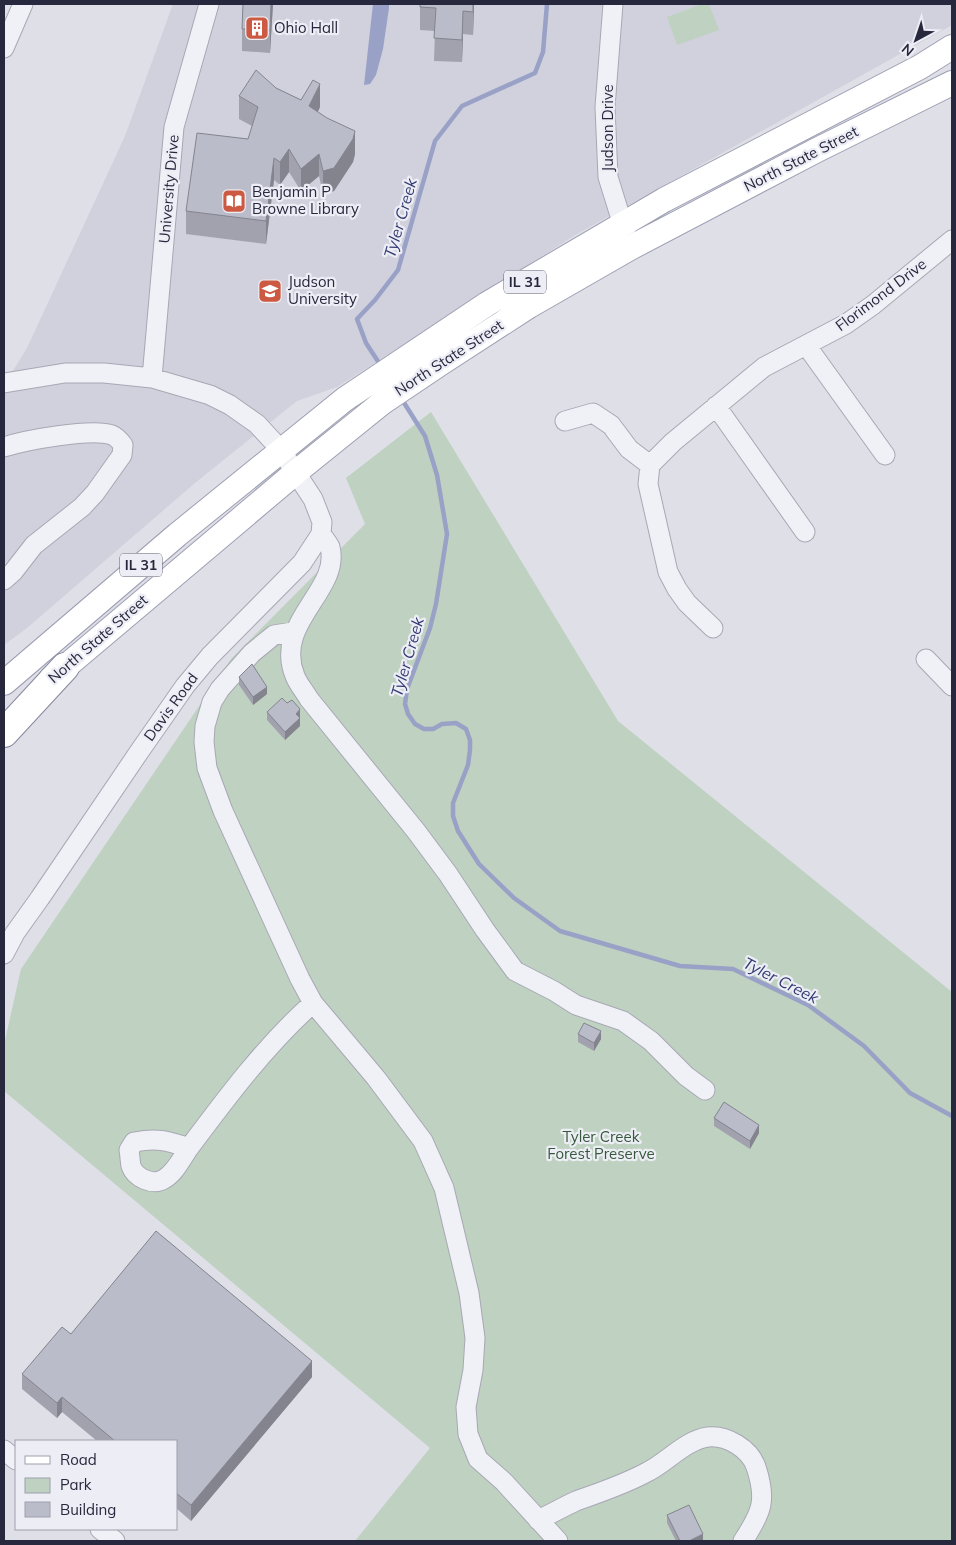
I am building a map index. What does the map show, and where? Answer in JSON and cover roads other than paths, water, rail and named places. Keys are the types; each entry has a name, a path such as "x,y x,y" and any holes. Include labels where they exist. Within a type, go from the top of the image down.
{"highway":[{"path":"4,733 65,667"}],"main road":[{"name":"North State Street","path":"4,683 177,535 345,399 487,304 622,223 952,48"},
{"name":"North State Street","path":"4,721 295,472 383,402 529,306 630,248 817,150 952,83"}],"street":[{"path":"4,48 23,4"},
{"name":"University Drive","path":"152,378 174,128 210,4"},
{"name":"Judson Drive","path":"613,4 605,107 608,178 630,248"},
{"name":"Florimond Drive","path":"650,465 673,442 764,367 846,324 873,305 952,240"},
{"path":"806,346 885,455"},
{"path":"4,383 65,373 104,373 152,378 210,394 257,424 281,450 316,505 322,522 321,534 330,546 331,562 325,579 293,632 291,656 295,676 310,699 416,831 516,971 576,1005 623,1021 651,1041 686,1076 705,1090"},
{"path":"716,406 805,532"},
{"path":"565,421 593,413 611,425 629,449 650,465 648,484 668,572 687,603 712,628"},
{"path":"4,447 26,440 98,432 118,438 123,445 122,455 82,508 34,545 13,572 4,580"},
{"name":"Davis Road","path":"4,954 15,933 185,686 210,656 302,562 321,534"},
{"path":"293,632 274,635 252,653 220,689 212,702 206,726 204,742 207,768 223,812 313,1003 376,1078 427,1149 444,1188 469,1293 476,1338 473,1370 466,1407 468,1434 478,1458 504,1482 558,1541"},
{"path":"926,659 952,686"},
{"path":"189,1148 220,1105 289,1024 313,1003"},
{"path":"538,1520 574,1502 617,1487 650,1471 692,1443 707,1437 722,1437 745,1450 755,1464 762,1486 761,1510 744,1541"},
{"path":"4,1450 15,1459"},
{"path":"101,1530 115,1541"}],"water":[{"path":"373,4 389,4 389,8 383,49 376,75 370,84 364,85"}],"waterway":[{"name":"Tyler Creek","path":"381,366 366,343 357,319 375,300 398,270 435,141 462,106 535,73 543,52 547,4"},
{"name":"Tyler Creek","path":"401,398 425,436 437,475 447,534 436,604 430,628 407,689 405,704 408,714 415,724 424,729 433,729 442,724 456,723 466,729 470,740 468,765 453,803 453,816 458,831 479,864 514,898 560,931 680,966 733,969 808,1005 864,1046 910,1093 952,1116"}],"place":[{"name":"Ohio Hall","path":"257,28"},
{"name":"Benjamin P Browne Library","path":"234,201"},
{"name":"Judson University","path":"270,291"}],"park label":[{"name":"Tyler Creek Forest Preserve","path":"601,1146"}]}
